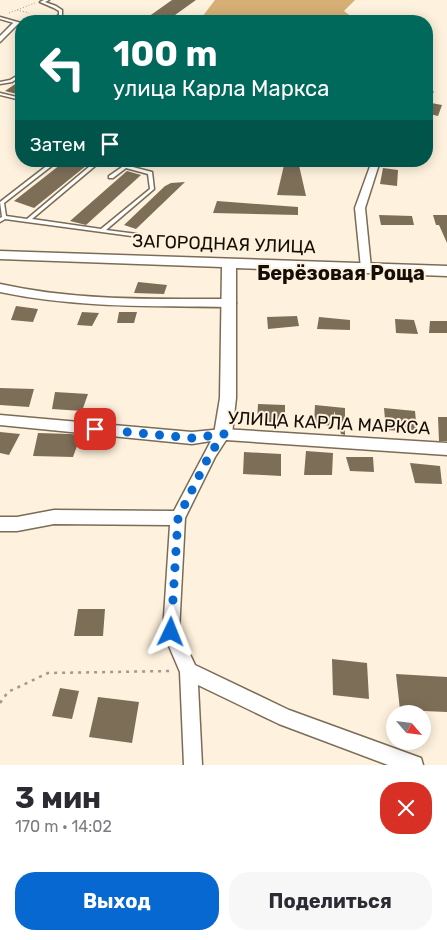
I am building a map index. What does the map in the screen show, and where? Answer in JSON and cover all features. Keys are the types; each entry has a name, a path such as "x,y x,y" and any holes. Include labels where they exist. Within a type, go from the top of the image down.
{"street":[{"path":"0,40 15,27"},
{"path":"366,268 360,208 374,167"},
{"name":"ЗАГОРОДНАЯ УЛИЦА","path":"0,255 447,271"},
{"path":"193,765 189,671 171,632 178,518 210,454 224,434 228,398 229,263"},
{"path":"0,288 81,300 230,303"},
{"name":"УЛИЦА КАРЛА МАРКСА","path":"0,420 192,438 224,434 447,449"},
{"path":"0,524 17,524 54,517 178,518"},
{"path":"189,671 285,718 414,765"}],"lane":[{"path":"42,2 47,0"},
{"path":"42,2 55,6 61,11 60,15"},
{"path":"1,19 15,23"},
{"path":"0,84 15,79"},
{"path":"0,94 15,98"},
{"path":"48,167 2,203 2,219 137,236"},
{"path":"27,221 92,167"},
{"path":"111,178 124,167"},
{"path":"102,231 152,189 150,173 129,167"}],"path":[{"path":"8,13 30,4 42,2"},
{"path":"16,10 29,13"},
{"path":"0,703 8,692 48,673 189,671"}],"shaded area":[{"path":"215,0 355,0 344,11 349,15 204,15"}],"building":[{"path":"172,0 196,0 175,15 151,15"},
{"path":"15,84 15,94 5,91"},
{"path":"433,103 442,105 438,116 433,115"},
{"path":"57,167 85,167 34,208 14,201"},
{"path":"284,167 299,167 306,196 277,195"},
{"path":"383,168 398,170 397,186 380,184"},
{"path":"127,171 141,175 86,225 70,221"},
{"path":"185,182 136,229 124,225 165,186 171,183"},
{"path":"217,201 298,207 298,215 213,213"},
{"path":"379,215 412,216 414,225 381,225"},
{"path":"433,215 447,215 447,243 439,225 436,225"},
{"path":"138,282 167,285 164,294 134,293"},
{"path":"16,306 38,309 33,322 11,320"},
{"path":"82,312 99,313 92,326 77,325"},
{"path":"119,312 137,312 134,323 117,323"},
{"path":"297,316 299,326 268,329 267,317"},
{"path":"319,317 350,320 350,330 317,329"},
{"path":"395,319 414,320 418,334 396,333"},
{"path":"430,321 447,321 447,333 429,333"},
{"path":"0,388 34,389 29,407 0,405"},
{"path":"55,392 88,394 82,411 52,409"},
{"path":"258,404 285,405 285,423 257,422"},
{"path":"315,405 345,408 345,435 341,434 334,411 334,426 314,424"},
{"path":"384,408 415,411 417,432 386,430"},
{"path":"438,417 447,417 447,441 439,441"},
{"path":"0,432 20,434 9,455 0,453"},
{"path":"38,433 81,435 73,457 33,456"},
{"path":"306,451 333,453 332,475 304,475"},
{"path":"244,452 281,454 281,476 243,474"},
{"path":"346,457 373,457 374,472 350,471"},
{"path":"410,463 440,466 442,484 415,483"},
{"path":"78,609 105,609 103,636 74,636"},
{"path":"332,659 367,663 369,699 333,695"},
{"path":"396,674 447,677 447,712 431,711 431,705 399,705"},
{"path":"60,688 79,691 72,719 52,716"},
{"path":"98,697 139,702 132,743 89,737"}],"district":[{"name":"Берёзовая Роща","path":"341,273"}],"route":[{"path":"95,429 192,438 224,434 210,454 178,518 171,632"}]}
